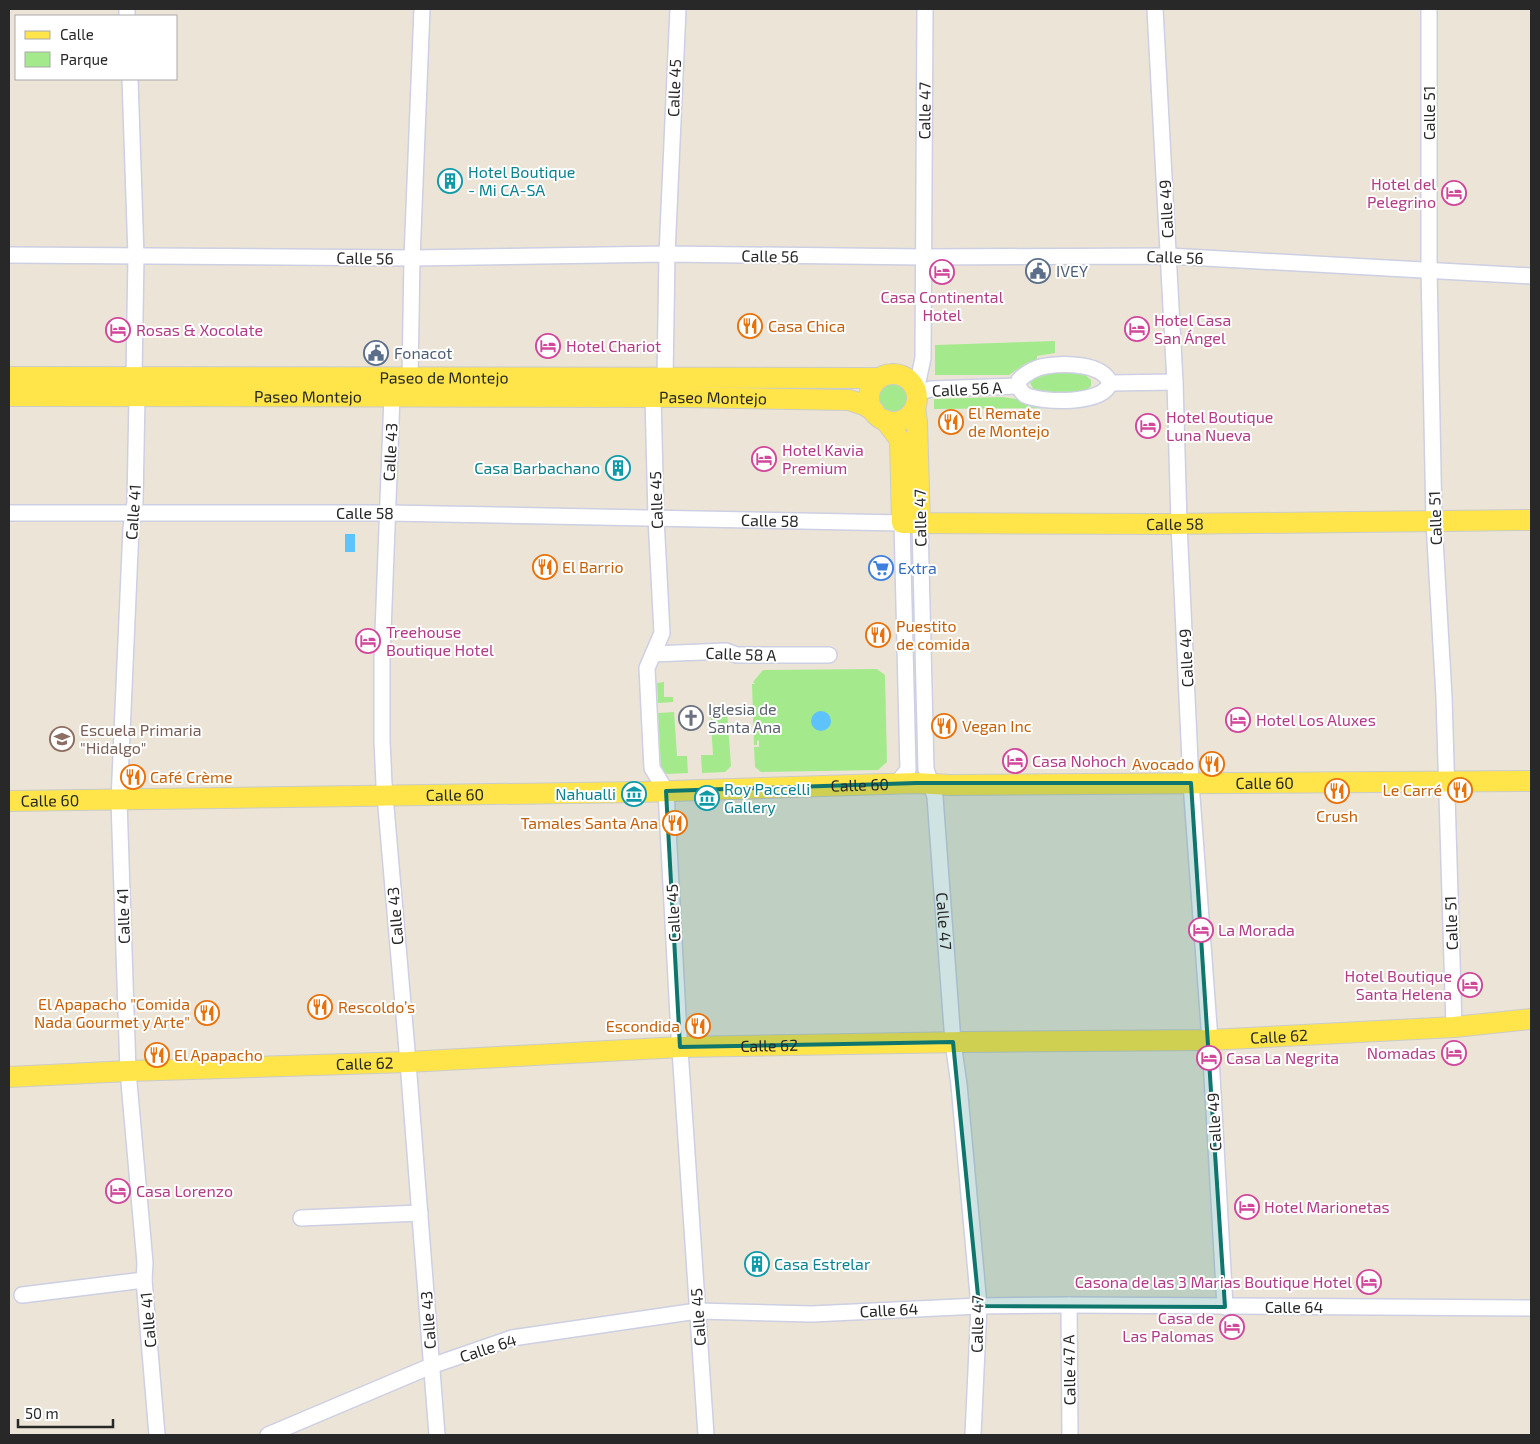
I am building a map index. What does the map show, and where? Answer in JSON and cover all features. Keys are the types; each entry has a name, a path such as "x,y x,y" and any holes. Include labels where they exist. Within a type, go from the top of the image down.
{"main road":[{"path":"898,374 909,380 916,397 912,412 897,421 880,416 871,405 870,397 871,390 880,378 898,374"},
{"name":"Paseo de Montejo","path":"9,377 135,387 410,378 880,378"},
{"name":"Paseo Montejo","path":"9,396 135,387 392,396 654,396 849,400 864,405 880,416"},
{"name":"Calle 47","path":"911,524 917,422 916,397"},
{"name":"Calle 47","path":"880,416 900,440 911,524"},
{"name":"Calle 58","path":"911,524 1179,524 1531,520"},
{"name":"Calle 60","path":"9,801 119,801 666,791 896,784 1531,781"},
{"name":"Calle 62","path":"9,1076 128,1070 408,1062 680,1047 1210,1040 1454,1027 1531,1019"}],"street":[{"path":"410,378 412,258 422,9"},
{"name":"Calle 45","path":"665,378 667,254 678,9"},
{"name":"Calle 47","path":"916,397 923,358 925,9"},
{"name":"Calle 49","path":"1155,9 1175,382 1179,524 1191,783 1210,1040 1225,1307"},
{"name":"Calle 51","path":"1429,9 1429,270 1434,522 1447,782 1454,1027"},
{"name":"Calle 41","path":"130,80 136,256 135,502 130,537 119,801 128,1070 145,1263 144,1280 157,1435"},
{"name":"Calle 56","path":"9,255 412,258 667,254 924,257 1169,256 1531,276"},
{"name":"Calle 56 A","path":"1066,365 1100,371 1107,376 1110,383 1106,390 1098,395 1071,400 1044,400 1032,397 1025,394 1018,386 1019,380 1034,370 1045,366 1066,365"},
{"path":"1110,383 1175,382"},
{"name":"Calle 56 A","path":"916,397 931,389 1018,386"},
{"name":"Calle 43","path":"392,396 382,658 382,741 436,1435"},
{"name":"Calle 45","path":"654,396 656,518 662,633 647,668 652,768 666,791 680,1047 706,1435"},
{"name":"Calle 58","path":"9,513 388,513 911,524"},
{"name":"Calle 47","path":"911,524 921,568 926,769 935,798 953,1042 959,1085 980,1306 973,1435"},
{"name":"Calle 47","path":"896,784 908,770 903,568 911,524"},
{"path":"903,568 921,568"},
{"name":"Calle 58 A","path":"653,654 726,651 737,655 829,655"},
{"path":"301,1218 420,1213"},
{"path":"22,1295 144,1280"},
{"name":"Calle 64","path":"268,1435 431,1366 512,1338 697,1311 812,1314 980,1306 1068,1305 1531,1308"},
{"name":"Calle 47 A","path":"1068,1305 1070,1435"}],"highlighted area":[{"path":"916,783 1191,783 1225,1307 979,1306 953,1042 680,1047 666,791"}],"green space":[{"path":"1055,341 1055,353 1037,356 1037,360 1025,364 1009,375 935,375 935,345"},
{"path":"1049,372 1083,373 1091,380 1091,386 1080,393 1072,395 1048,394 1034,390 1030,383 1035,377"},
{"path":"893,382 905,386 909,398 905,410 893,414 881,410 877,398 881,386"},
{"path":"1002,397 1064,406 1065,408 934,409 934,399"},
{"path":"877,669 885,675 887,762 878,770 761,772 755,767 754,747 759,747 759,740 757,745 754,745 752,684 755,684 753,682 763,670"},
{"path":"664,682 664,697 673,697 673,702 658,703 657,683"},
{"path":"727,709 731,766 725,772 702,773 701,755 713,755 710,710"},
{"path":"674,712 677,756 687,756 688,773 667,774 661,769 658,713"}],"water":[{"path":"345,534 355,534 355,552 345,552"},
{"path":"817,711 825,711 831,717 831,725 825,731 817,731 811,725 811,717"}],"place":[{"name":"Hotel Boutique - Mi CA-SA","path":"450,181"},
{"name":"Hotel del Pelegrino","path":"1454,193"},
{"name":"IVEY","path":"1038,271"},
{"name":"Casa Continental Hotel","path":"942,272"},
{"name":"Casa Chica","path":"750,326"},
{"name":"Hotel Casa San Ángel","path":"1137,329"},
{"name":"Rosas & Xocolate","path":"118,330"},
{"name":"Hotel Chariot","path":"548,346"},
{"name":"Fonacot","path":"376,353"},
{"name":"El Remate de Montejo","path":"951,422"},
{"name":"Hotel Boutique Luna Nueva","path":"1148,426"},
{"name":"Hotel Kavia Premium","path":"764,459"},
{"name":"Casa Barbachano","path":"618,468"},
{"name":"El Barrio","path":"545,567"},
{"name":"Extra","path":"881,568"},
{"name":"Puestito de comida","path":"878,635"},
{"name":"Treehouse Boutique Hotel","path":"368,641"},
{"name":"Iglesia de Santa Ana","path":"691,718"},
{"name":"Hotel Los Aluxes","path":"1238,720"},
{"name":"Vegan Inc","path":"944,726"},
{"name":"Escuela Primaria \"Hidalgo\"","path":"62,739"},
{"name":"Casa Nohoch","path":"1015,761"},
{"name":"Avocado","path":"1212,764"},
{"name":"Café Crème","path":"133,777"},
{"name":"Le Carré","path":"1460,790"},
{"name":"Crush","path":"1337,791"},
{"name":"Nahualli","path":"634,794"},
{"name":"Roy Paccelli Gallery","path":"707,798"},
{"name":"Tamales Santa Ana","path":"675,823"},
{"name":"La Morada","path":"1201,930"},
{"name":"Hotel Boutique Santa Helena","path":"1470,985"},
{"name":"Rescoldo’s","path":"320,1007"},
{"name":"El Apapacho \"Comida Nada Gourmet y Arte\"","path":"207,1013"},
{"name":"Escondida","path":"698,1026"},
{"name":"Nomadas","path":"1454,1053"},
{"name":"El Apapacho","path":"157,1055"},
{"name":"Casa La Negrita","path":"1209,1058"},
{"name":"Casa Lorenzo","path":"118,1191"},
{"name":"Hotel Marionetas","path":"1247,1207"},
{"name":"Casa Estrelar","path":"757,1264"},
{"name":"Casona de las 3 Marias Boutique Hotel","path":"1369,1282"},
{"name":"Casa de Las Palomas","path":"1232,1327"}]}
